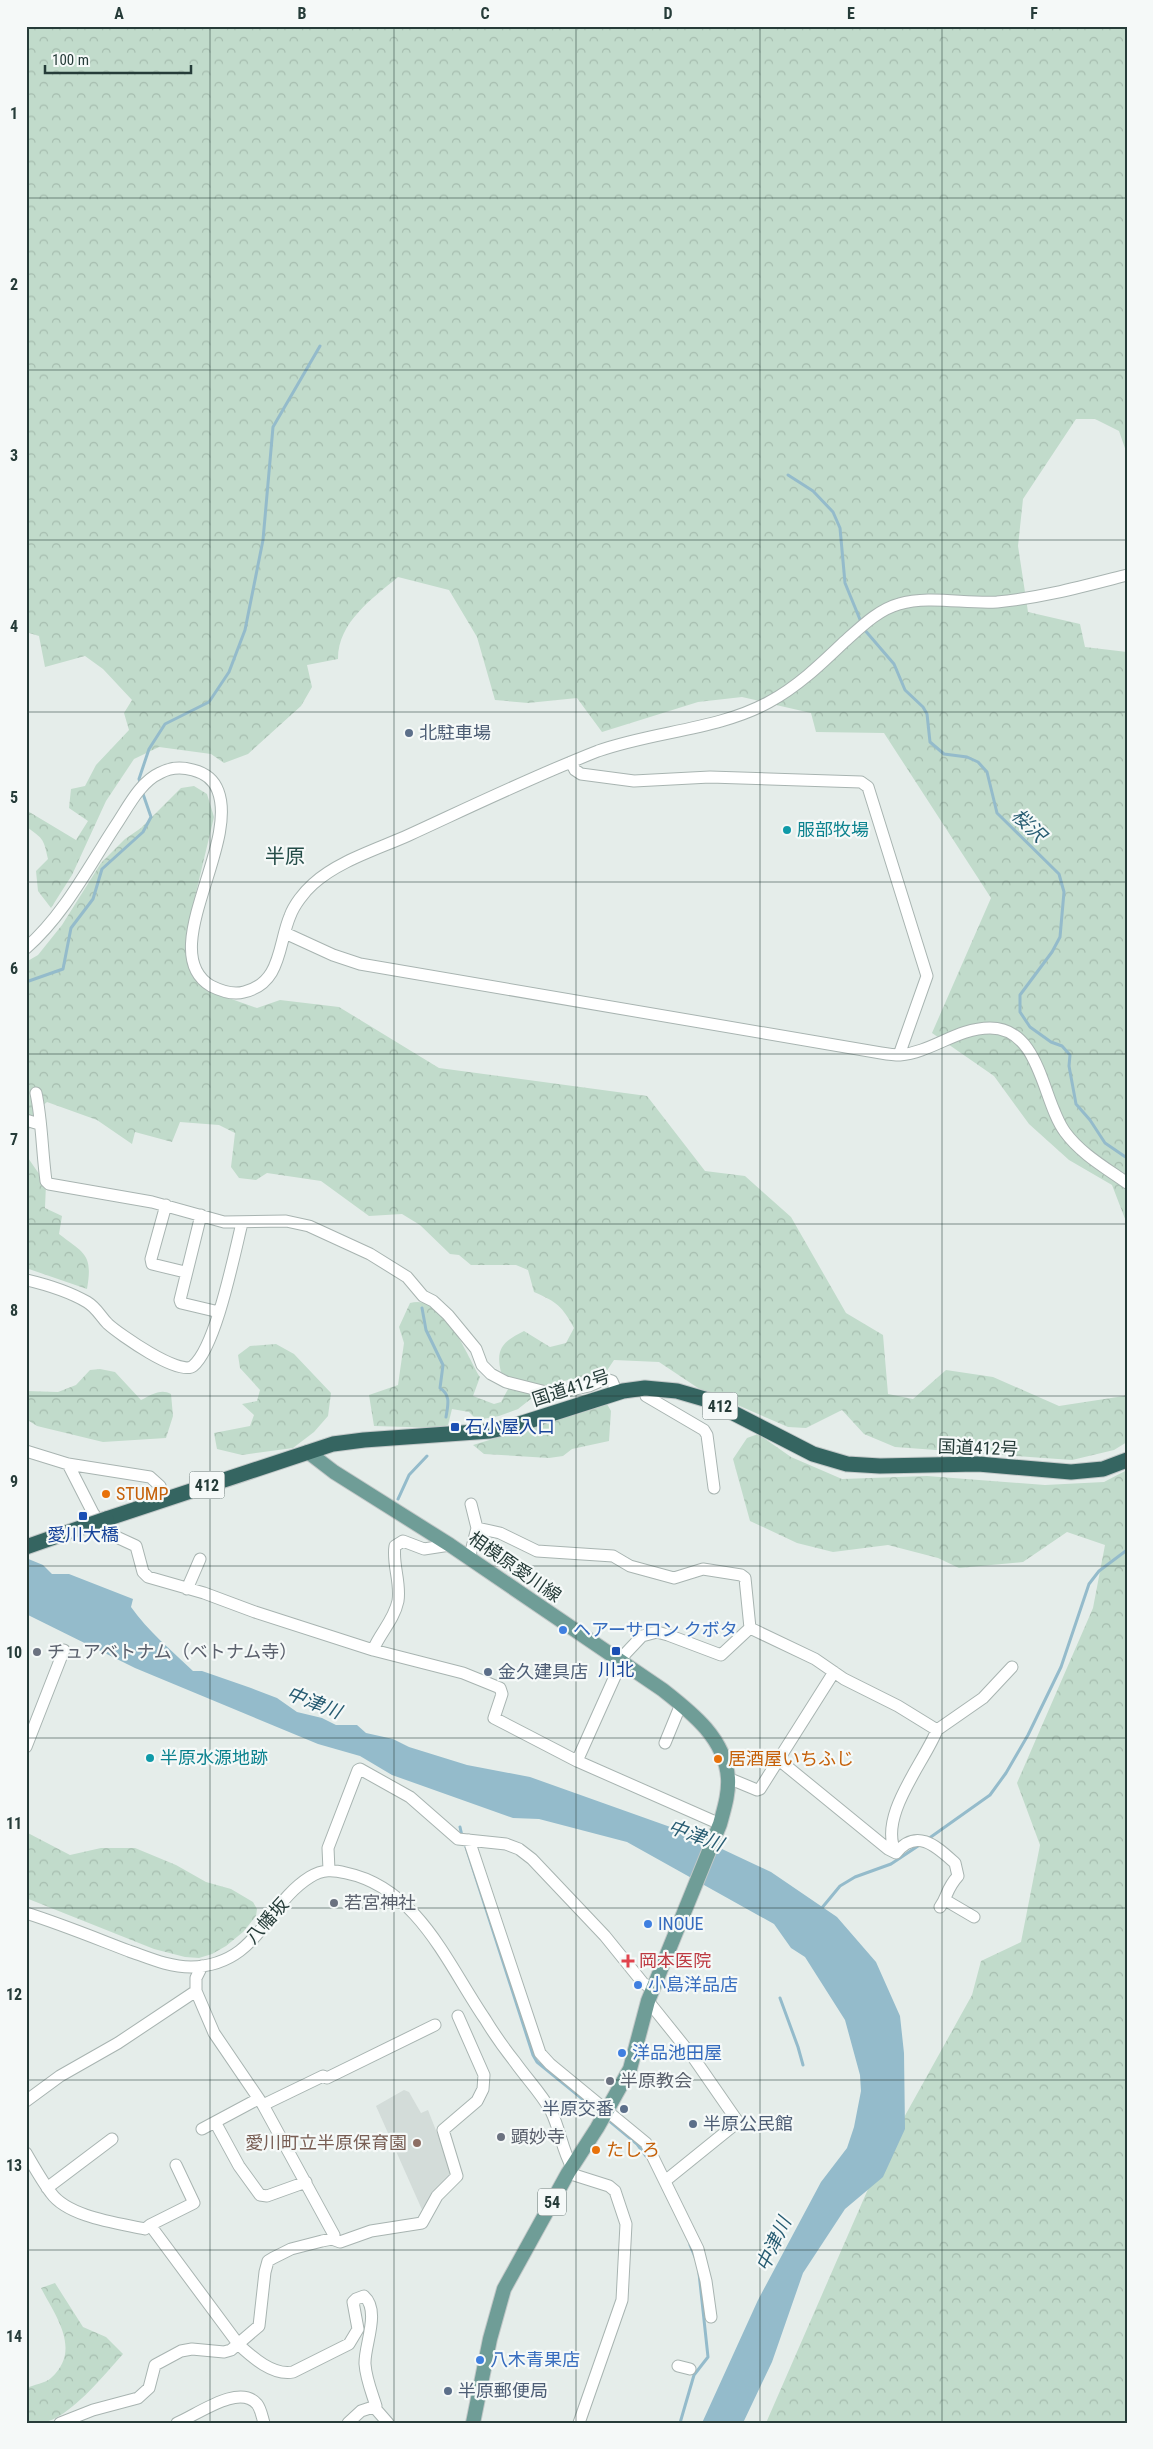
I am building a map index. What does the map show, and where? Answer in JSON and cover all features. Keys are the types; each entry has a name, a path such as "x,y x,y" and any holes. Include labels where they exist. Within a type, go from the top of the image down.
{"highway":[{"name":"国道412号","path":"26,1547 333,1444 364,1440 490,1432 617,1393 645,1388 677,1390 708,1400 813,1454 847,1464 880,1466 978,1464 1071,1472 1103,1469 1127,1460"}],"main road":[{"name":"相模原愛川線","path":"308,1452 334,1472 450,1545 681,1704 712,1735 720,1751 728,1778 727,1798 720,1824 650,1995"},
{"name":"54","path":"473,2423 490,2338 504,2289 570,2170 607,2111 630,2069 650,1995"}],"street":[{"path":"26,948 53,920 137,793 159,773 174,768 186,768 199,771 209,777 216,785 221,798 223,814 220,836 190,946 196,970 206,982 218,990 231,993 244,992 268,978 277,963 290,916 313,884 335,870 571,762 626,742 725,720 754,710 796,685 856,632 893,606 915,601 995,602 1024,599 1127,575"},
{"path":"571,762 575,770 581,774 634,781 710,776 861,782 868,787 928,976 899,1055"},
{"path":"285,933 333,955 382,968 899,1055 927,1048 954,1036 977,1029 991,1028 1009,1032 1032,1054 1055,1116 1066,1133 1087,1155 1127,1183"},
{"path":"36,1092 40,1114 39,1124 46,1181 49,1184 166,1205 224,1222 297,1222 328,1233 370,1254 407,1277 423,1296 433,1301 448,1315 476,1349 482,1365 491,1374 506,1382 554,1394 589,1386 605,1379 612,1381 617,1393"},
{"path":"26,1120 39,1124"},
{"path":"166,1205 151,1259 152,1264 185,1272"},
{"path":"201,1215 185,1272 181,1303 219,1312"},
{"path":"27,1280 56,1287 89,1303 100,1312 107,1323 146,1351 168,1363 188,1368 193,1366 206,1347 219,1312 242,1223"},
{"path":"645,1388 646,1396 704,1430 708,1435 714,1488"},
{"path":"26,1451 68,1464 150,1477 160,1486 165,1500"},
{"path":"68,1464 93,1513 104,1529 110,1534 134,1544 138,1549 145,1575 373,1650 455,1671 500,1688 502,1694 494,1718 577,1761 720,1824"},
{"path":"469,1559 477,1528 471,1504"},
{"path":"477,1528 500,1533 537,1551 613,1556 630,1566 674,1578 703,1569 736,1573 745,1578 750,1628"},
{"path":"373,1650 387,1627 398,1600 395,1546 402,1541 424,1549 450,1545"},
{"path":"188,1589 200,1559"},
{"path":"577,1761 625,1654 634,1643 649,1634 668,1635 720,1655 750,1628"},
{"path":"750,1628 815,1659 834,1672 937,1730"},
{"path":"26,1747 64,1650"},
{"path":"896,1853 892,1844 896,1808 937,1730 983,1698 1012,1667"},
{"path":"728,1778 757,1790 760,1789 834,1672"},
{"path":"665,1743 681,1704"},
{"path":"779,1760 888,1849 896,1853"},
{"path":"579,2423 622,2300 626,2224 615,2191 609,2186 570,2170 558,2127 543,2098 485,2020 426,1928 413,1912 393,1894 371,1881 358,1875 329,1870 328,1848 358,1770 410,1797 458,1839 506,1844 519,1849 532,1859 605,1936 642,1983 738,2122 665,2181"},
{"path":"469,1840 540,2053 550,2064 646,2143 698,2249 706,2281 711,2317"},
{"path":"896,1853 916,1840 927,1842 955,1862 958,1873 946,1890 942,1903 968,1918"},
{"name":"八幡坂","path":"202,1966 225,1959 251,1942 303,1882 316,1874 329,1870"},
{"path":"26,1913 166,1964 202,1966 196,1978 196,1991 214,2033 261,2102 334,2235 332,2239"},
{"path":"26,2101 60,2076 118,2043 196,1991"},
{"path":"60,2423 104,2407 138,2398 149,2388 155,2365 181,2351 192,2349 224,2352 239,2345 259,2326 268,2261 291,2249 332,2239 340,2242 371,2231 422,2223 437,2196 457,2176 443,2130 477,2101 483,2089 484,2075 458,2016"},
{"path":"202,2128 322,2076 327,2078 435,2025"},
{"path":"215,2122 239,2166 260,2195 267,2196 306,2182"},
{"path":"48,2188 112,2139"},
{"path":"26,2153 56,2199 95,2219 145,2229 194,2203 176,2165"},
{"path":"150,2225 239,2345 252,2357 272,2369 288,2373 304,2368 349,2344 358,2329 353,2302 364,2296 367,2299 372,2322 365,2364 376,2406 374,2407"},
{"path":"178,2423 210,2406 233,2397 247,2398 257,2404 264,2423"},
{"path":"348,2423 361,2411 374,2407"},
{"path":"374,2407 388,2423"}],"shaded area":[{"name":"愛川町立半原保育園","path":"404,2090 409,2092 421,2113 428,2110 453,2174 423,2212 376,2106"}],"green space":[{"path":"26,26 1127,26 1127,454 1119,431 1095,419 1076,419 1023,499 1018,546 1028,612 1080,624 1085,647 1127,652 1127,1224 1112,1185 1069,1160 1029,1124 994,1076 932,1033 991,898 884,733 816,732 811,713 742,697 698,702 602,732 577,698 528,703 495,700 477,637 449,590 398,577 358,612 344,634 338,659 307,665 312,687 301,706 248,754 224,763 211,754 159,747 134,759 106,801 72,875 51,908 38,891 36,871 48,859 41,839 26,826 26,810 76,840 88,821 69,808 71,789 85,786 96,765 129,730 124,713 132,700 103,669 85,656 45,667 39,636 26,632"},
{"path":"194,786 207,794 214,817 188,926 186,951 192,976 206,990 257,1008 280,1000 339,1007 439,1068 647,1096 705,1171 745,1176 791,1217 846,1313 883,1335 888,1394 913,1399 946,1370 993,1377 1059,1406 1124,1396 1127,1393 1127,1442 1114,1450 1072,1460 895,1447 864,1434 842,1410 806,1428 788,1427 698,1388 659,1362 614,1360 606,1372 550,1384 518,1409 499,1416 477,1420 469,1412 452,1409 448,1425 440,1428 374,1426 369,1395 398,1385 404,1343 399,1327 410,1303 422,1302 433,1307 443,1316 461,1341 480,1377 473,1396 494,1404 501,1402 513,1380 501,1372 499,1364 500,1351 506,1342 524,1331 550,1347 566,1343 574,1328 558,1305 534,1292 528,1270 516,1265 471,1265 459,1255 450,1254 420,1225 402,1214 369,1216 321,1181 267,1173 256,1180 239,1178 231,1167 235,1133 219,1125 180,1122 172,1142 135,1132 132,1144 97,1120 47,1102 34,1113 26,1140 26,962 38,955 62,925 101,863 125,839 141,828 181,788"},
{"path":"26,1155 46,1184 45,1208 62,1216 59,1234 81,1251 88,1261 89,1277 87,1289 26,1268"},
{"path":"276,1344 294,1354 331,1393 328,1416 314,1432 293,1448 242,1455 217,1449 214,1433 250,1426 254,1415 242,1404 257,1401 260,1390 240,1368 238,1355 250,1346"},
{"path":"100,1369 115,1372 141,1400 160,1392 171,1394 173,1416 166,1438 103,1442 37,1426 26,1419 26,1391 58,1392 76,1385 90,1370"},
{"path":"607,1404 611,1411 609,1441 572,1449 563,1456 549,1458 484,1454 473,1445"},
{"path":"758,1434 791,1457 842,1479 927,1476 1045,1485 1104,1482 1127,1470 1127,2423 766,2423 882,2157 972,1995 981,1961 1021,1942 1040,1845 1017,1783 1093,1608 1105,1545 1067,1532 1023,1562 959,1568 938,1558 888,1545 833,1552 797,1543 750,1521 733,1459 747,1438"},
{"path":"26,1832 70,1855 101,1848 135,1848 176,1865 206,1882 231,1889 253,1902 257,1909 256,1916 243,1932 226,1946 212,1954 199,1958 185,1957 154,1949 26,1898"},
{"path":"55,2283 83,2327 106,2337 123,2354 86,2394 64,2413 42,2423 26,2423 26,2388 49,2380 60,2367 65,2356 63,2333 41,2288"}],"water":[{"path":"26,1558 43,1565 52,1574 69,1574 133,1599 131,1607 138,1616 193,1671 202,1671 251,1688 277,1698 297,1712 322,1718 336,1725 357,1725 366,1733 393,1739 409,1747 467,1765 530,1777 690,1834 771,1872 837,1917 876,1962 900,2016 904,2053 905,2129 883,2177 845,2209 803,2273 772,2362 743,2423 702,2423 758,2300 821,2182 847,2148 854,2127 861,2091 860,2075 845,2020 805,1957 791,1948 774,1924 627,1842 539,1819 513,1818 392,1775 360,1756 318,1744 135,1668 26,1614"}],"waterway":[{"path":"141,785 139,779 149,749 165,724 209,702 229,672 245,630 263,540 273,427 320,346"},
{"name":"桜沢","path":"788,475 813,491 833,512 840,528 845,583 861,622"},
{"name":"桜沢","path":"863,628 894,664 905,690 923,707 927,714 930,742 944,754 967,757 978,762 987,772 997,813 1059,874 1064,892 1060,937 1052,952 1020,995 1020,1012 1030,1027 1051,1042 1062,1046 1070,1055 1069,1066 1076,1104 1090,1120 1105,1143 1127,1158"},
{"path":"26,982 63,969 71,928 93,899 102,869 143,832 151,817 142,791"},
{"path":"422,1308 426,1330 443,1365 440,1388 447,1397 446,1417"},
{"path":"398,1499 409,1475 427,1456"},
{"path":"928,1839 990,1795 1006,1773 1028,1735 1061,1667 1089,1584 1099,1571 1127,1550"},
{"path":"460,1827 462,1836"},
{"path":"821,1909 840,1886 855,1877 891,1864 921,1844"},
{"path":"466,1847 533,2055 537,2062 601,2114"},
{"path":"780,1998 803,2065"},
{"path":"607,2119 637,2144 646,2156"},
{"path":"690,2245 695,2257"},
{"path":"680,2423 694,2375 708,2357 699,2273"}],"place":[{"name":"北駐車場","path":"409,733"},
{"name":"服部牧場","path":"787,830"},
{"name":"石小屋入口","path":"455,1427"},
{"name":"STUMP","path":"106,1494"},
{"name":"愛川大橋","path":"83,1516"},
{"name":"ヘアーサロン クボタ","path":"563,1630"},
{"name":"川北","path":"616,1651"},
{"name":"チュアベトナム（ベトナム寺）","path":"37,1652"},
{"name":"金久建具店","path":"488,1672"},
{"name":"半原水源地跡","path":"150,1758"},
{"name":"居酒屋いちふじ","path":"718,1759"},
{"name":"若宮神社","path":"334,1903"},
{"name":"INOUE","path":"648,1924"},
{"name":"岡本医院","path":"628,1961"},
{"name":"小島洋品店","path":"638,1985"},
{"name":"洋品池田屋","path":"622,2053"},
{"name":"半原教会","path":"610,2081"},
{"name":"半原交番","path":"624,2109"},
{"name":"半原公民館","path":"693,2124"},
{"name":"顕妙寺","path":"501,2137"},
{"name":"愛川町立半原保育園","path":"417,2143"},
{"name":"たしろ","path":"596,2150"},
{"name":"八木青果店","path":"480,2360"},
{"name":"半原郵便局","path":"448,2391"}],"district":[{"name":"半原","path":"285,856"}],"water label":[{"name":"中津川","path":"314,1702"},
{"name":"中津川","path":"696,1835"},
{"name":"中津川","path":"773,2244"}]}
